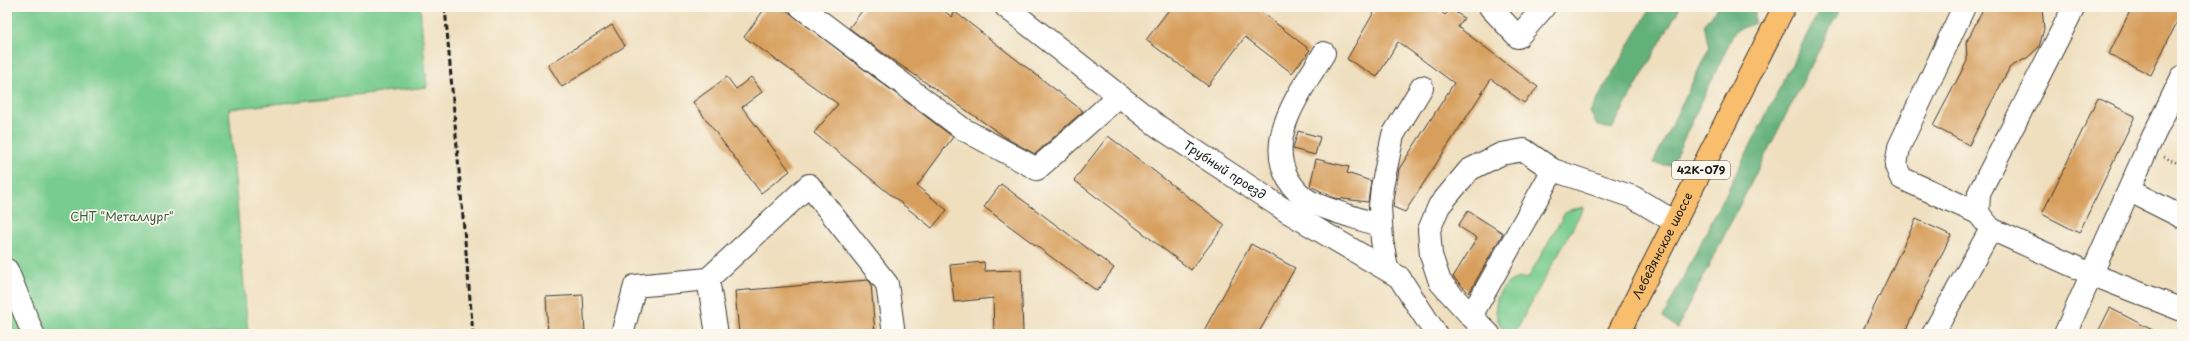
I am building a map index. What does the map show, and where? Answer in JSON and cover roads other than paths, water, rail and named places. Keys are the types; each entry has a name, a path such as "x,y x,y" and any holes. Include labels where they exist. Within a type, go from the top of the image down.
{"main road":[{"name":"Лебедянское шоссе","path":"1618,334 1784,7"}],"street":[{"path":"801,7 963,129 1038,169 1119,96"},
{"name":"Трубный проезд","path":"1006,7 1159,127 1288,212 1399,277 1436,334"},
{"path":"1490,7 1518,37 1544,7"},
{"path":"1964,7 1899,147 1896,166 1901,178 2091,274 2182,310"},
{"path":"1933,334 1984,221 1979,193 2074,7"},
{"path":"1324,53 1289,112 1281,139 1282,169 1292,187 1310,202 1381,226"},
{"path":"2065,334 2130,191 2147,149 2182,77"},
{"path":"1387,269 1381,226 1382,187 1393,135 1422,87"},
{"path":"1488,334 1440,282 1431,255 1429,230 1439,206 1469,170 1501,154 1524,150 1553,170 1633,197 1674,222"},
{"path":"1471,316 1553,170"},
{"path":"622,334 635,286 708,279 809,185 887,284 894,334"},
{"path":"2130,191 2182,217"},
{"path":"7,270 33,334"},
{"path":"708,279 717,334"}],"railway":[{"path":"445,7 473,334"}],"park label":[{"name":"СНТ \"Металлург\"","path":"122,217"}]}
